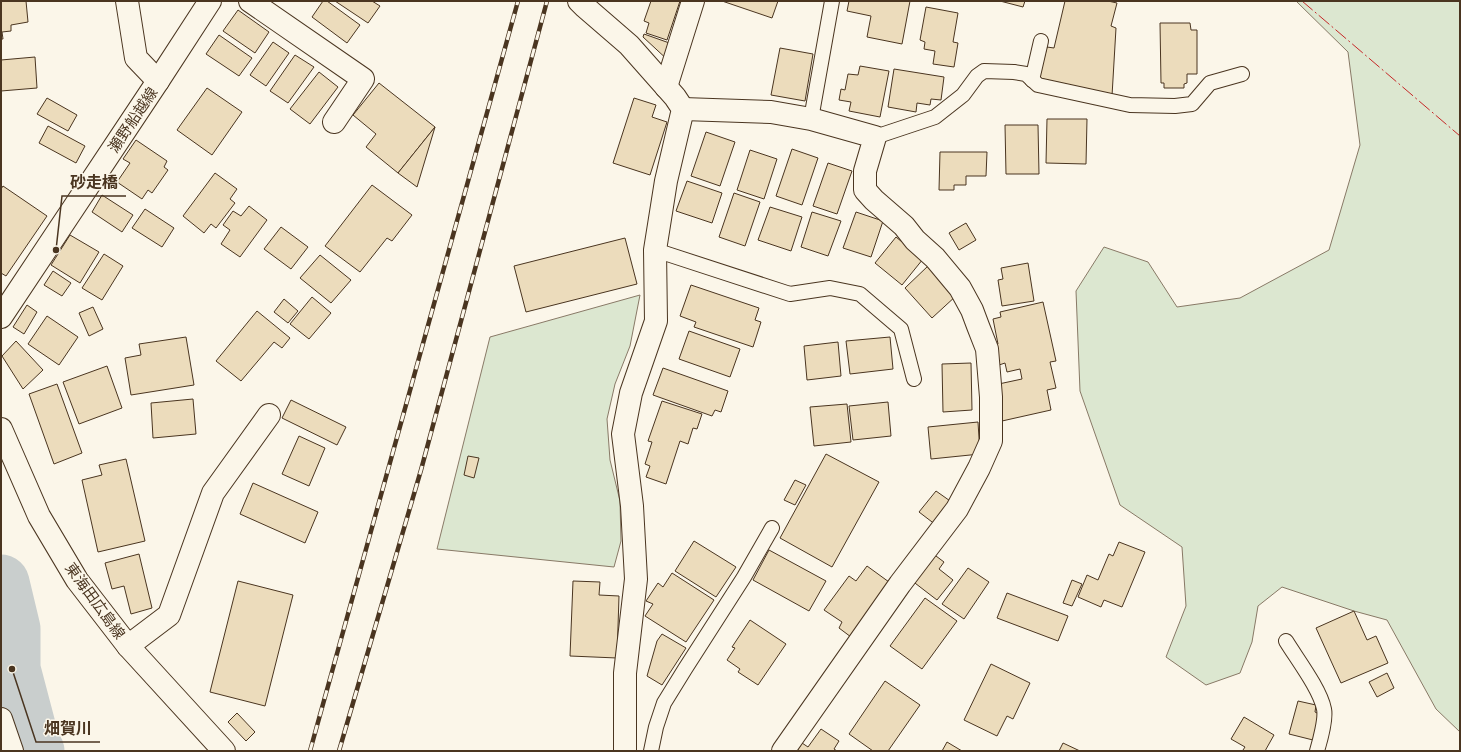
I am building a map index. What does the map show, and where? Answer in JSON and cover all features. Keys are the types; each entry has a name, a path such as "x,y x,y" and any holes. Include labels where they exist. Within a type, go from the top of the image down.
{"street":[{"path":"127,1 136,58 158,81"},
{"name":"瀬野船越線","path":"1,317 210,1"},
{"path":"250,1 363,79 334,122"},
{"path":"579,1 585,8 629,45 683,109"},
{"path":"666,87 694,1"},
{"path":"683,109 771,112 811,119 875,137 865,171 865,190 874,200 904,226 915,240 935,258 960,288 972,310 987,349 991,397 991,441 979,468 957,509 900,584 783,751"},
{"path":"625,751 625,673 636,580 632,506 623,434 631,393 656,321 655,250 666,182 683,109"},
{"path":"128,646 169,615 213,493 270,415"},
{"name":"東海田広島線","path":"1,429 39,516 77,580 128,646 224,751"},
{"path":"1,719 12,751"}],"lane":[{"path":"811,119 832,1"},
{"path":"1032,80 1041,41"},
{"path":"875,137 935,117 964,95 976,76 984,71 1026,74 1038,85 1130,105 1175,106 1192,104 1210,83 1242,74"},
{"path":"655,250 790,294 830,288 860,294 901,330 914,379"},
{"path":"651,751 656,727 664,703 744,577 772,528"},
{"path":"1286,641 1319,694 1324,710 1320,741 1316,751"}],"green space":[{"path":"1296,1 1460,1 1460,732 1436,709 1387,620 1354,611 1282,587 1258,606 1252,642 1240,673 1206,685 1166,657 1186,606 1182,547 1120,505 1080,391 1076,291 1104,247 1148,262 1177,307 1240,298 1329,250 1360,145 1348,52"},
{"path":"640,295 630,346 615,384 607,419 610,460 620,501 621,541 614,567 437,549 490,337"}],"building":[{"path":"1,1 26,1 28,22 11,25 11,31 2,32 3,39 1,39"},
{"path":"323,1 327,1 360,25 347,43 312,17"},
{"path":"335,1 372,1 380,6 368,23"},
{"path":"651,1 680,1 667,40 646,33 649,23 644,21"},
{"path":"722,1 778,1 772,18"},
{"path":"849,1 910,1 902,44 867,37 871,16 847,11"},
{"path":"1000,1 1025,1 1023,7"},
{"path":"1065,1 1108,1 1117,3 1111,26 1116,28 1112,96 1039,78 1047,47 1054,48"},
{"path":"926,7 958,13 953,42 958,43 954,67 933,64 935,51 924,49 925,42 920,40"},
{"path":"238,10 269,32 255,53 223,31"},
{"path":"1160,23 1190,23 1191,30 1197,30 1197,74 1187,74 1187,83 1184,84 1184,88 1164,88 1164,83 1161,83"},
{"path":"644,34 675,45 670,62 643,37"},
{"path":"219,35 252,58 239,76 206,54"},
{"path":"273,42 289,53 266,86 250,75"},
{"path":"780,48 813,54 805,101 771,95"},
{"path":"295,55 314,67 288,103 270,91"},
{"path":"35,57 37,88 1,91 1,60"},
{"path":"860,66 889,71 880,117 849,111 851,102 839,100 841,89 845,90 848,74 858,75"},
{"path":"894,69 944,77 941,100 931,99 930,105 917,103 916,112 888,107"},
{"path":"319,72 338,87 310,124 290,109"},
{"path":"379,83 435,127 398,173 366,147 376,134 353,115"},
{"path":"207,88 242,112 212,155 177,130"},
{"path":"47,98 77,115 68,131 37,114"},
{"path":"634,98 656,105 652,117 667,122 650,175 613,163"},
{"path":"1047,119 1087,119 1086,164 1046,163"},
{"path":"1005,125 1038,125 1039,174 1006,174"},
{"path":"48,126 85,146 76,163 39,143"},
{"path":"435,127 417,187 398,173"},
{"path":"706,132 735,142 720,186 691,176"},
{"path":"136,140 167,161 164,167 168,170 152,193 148,190 142,199 117,182 130,163 123,159"},
{"path":"792,149 818,158 802,205 776,196"},
{"path":"750,150 777,159 764,199 737,190"},
{"path":"940,152 987,152 986,176 966,176 966,185 954,185 954,190 939,190"},
{"path":"828,163 852,171 837,214 813,206"},
{"path":"215,173 237,189 230,199 235,203 216,228 211,224 204,233 183,216"},
{"path":"687,181 722,193 712,223 676,211"},
{"path":"372,185 412,215 392,241 387,238 360,272 325,246"},
{"path":"3,186 47,216 6,276 1,273 1,189"},
{"path":"734,193 760,202 745,246 719,237"},
{"path":"102,195 133,215 122,232 92,212"},
{"path":"249,206 267,220 240,257 221,244 230,230 223,225 233,211 241,216"},
{"path":"770,207 802,217 791,251 758,240"},
{"path":"145,209 174,228 162,247 132,228"},
{"path":"812,212 841,221 828,256 801,247"},
{"path":"856,212 883,221 871,257 843,248"},
{"path":"966,223 976,240 959,250 949,233"},
{"path":"281,227 308,247 291,269 264,249"},
{"path":"70,235 99,252 80,283 51,265"},
{"path":"896,237 923,259 902,285 875,263"},
{"path":"625,238 637,284 526,312 514,266"},
{"path":"104,254 123,266 102,300 82,288"},
{"path":"320,255 351,280 331,303 300,278"},
{"path":"1028,263 1034,301 1002,306 998,280 1003,279 1001,268"},
{"path":"929,265 957,295 932,318 905,288"},
{"path":"53,271 71,283 62,296 44,285"},
{"path":"691,285 759,308 755,320 761,322 753,347 694,327 696,322 680,316"},
{"path":"312,297 331,313 309,339 290,324"},
{"path":"284,299 298,311 288,323 274,312"},
{"path":"1043,302 1056,361 1050,362 1056,388 1047,390 1051,410 1002,421 994,385 1022,379 1020,369 1007,372 1005,363 999,365 994,344 998,344 993,319 1001,317 1000,312"},
{"path":"27,305 37,312 24,334 13,327"},
{"path":"93,307 103,329 89,336 79,313"},
{"path":"257,311 290,338 282,348 274,342 241,381 216,361"},
{"path":"47,316 78,337 59,365 28,344"},
{"path":"689,331 740,349 730,377 679,359"},
{"path":"186,337 194,385 131,395 125,358 141,355 139,344"},
{"path":"890,337 893,369 850,374 846,341"},
{"path":"16,341 43,370 23,389 2,356"},
{"path":"838,342 841,376 807,380 804,346"},
{"path":"971,363 972,410 943,412 942,364"},
{"path":"107,366 122,408 79,424 63,382"},
{"path":"663,368 728,391 721,412 715,410 712,416 653,395"},
{"path":"57,384 82,453 54,464 29,394"},
{"path":"193,399 196,434 153,438 151,403"},
{"path":"291,400 346,427 337,445 282,418"},
{"path":"662,401 702,414 697,429 693,428 688,444 680,441 666,484 646,477 650,466 645,464 652,442 648,441"},
{"path":"888,402 891,436 853,440 849,406"},
{"path":"847,404 851,442 814,446 810,407"},
{"path":"978,422 980,454 931,459 928,427"},
{"path":"299,436 325,448 309,486 282,474"},
{"path":"826,454 879,482 832,567 780,538"},
{"path":"468,456 479,458 474,478 464,475"},
{"path":"126,459 145,541 98,552 82,480 102,475 99,465"},
{"path":"795,480 806,485 795,505 784,500"},
{"path":"253,483 318,512 305,543 240,514"},
{"path":"936,491 953,503 936,525 919,512"},
{"path":"694,541 736,567 716,597 675,571"},
{"path":"1119,542 1145,552 1122,607 1104,600 1101,607 1078,597 1087,575 1098,580 1109,554 1113,556"},
{"path":"769,550 826,581 809,611 753,580"},
{"path":"932,553 944,562 939,569 953,580 937,600 911,580"},
{"path":"139,554 152,608 131,614 124,586 112,589 105,563"},
{"path":"867,566 889,582 851,637 839,628 842,622 824,610 849,576 856,581"},
{"path":"968,568 989,582 964,619 942,604"},
{"path":"672,573 714,600 686,642 645,616 653,604 646,601 658,583 663,587"},
{"path":"1072,580 1082,584 1072,606 1063,603"},
{"path":"238,581 293,595 265,706 210,692"},
{"path":"573,581 600,582 599,595 619,596 617,658 570,656"},
{"path":"1007,593 1068,616 1058,641 997,618"},
{"path":"925,598 957,621 922,669 890,646"},
{"path":"1354,611 1367,640 1376,636 1388,663 1341,683 1316,628"},
{"path":"750,620 786,644 758,685 738,672 740,669 727,660 735,648 732,647"},
{"path":"662,634 686,648 662,685 647,676 657,641"},
{"path":"991,664 1030,683 1013,719 1007,716 997,736 964,720"},
{"path":"1387,673 1394,688 1377,697 1369,682"},
{"path":"885,681 920,705 888,751 873,751 849,734"},
{"path":"1298,701 1316,705 1315,712 1319,714 1313,740 1289,734"},
{"path":"237,713 255,732 246,741 228,722"},
{"path":"1244,717 1274,735 1265,751 1244,751 1243,750 1245,747 1231,739"},
{"path":"821,729 839,741 834,749 837,751 797,751 802,743 808,747"},
{"path":"947,742 962,751 942,751"},
{"path":"1063,743 1080,751 1059,751"}],"waterway":[{"path":"1,583 12,629 12,669 32,745 36,751"}],"railway":[{"path":"310,751 518,1"},
{"path":"339,751 421,470 547,1"}],"power":[{"path":"1302,1 1460,136"}],"place":[{"name":"砂走橋","path":"56,250"},
{"name":"畑賀川","path":"12,669"}]}
